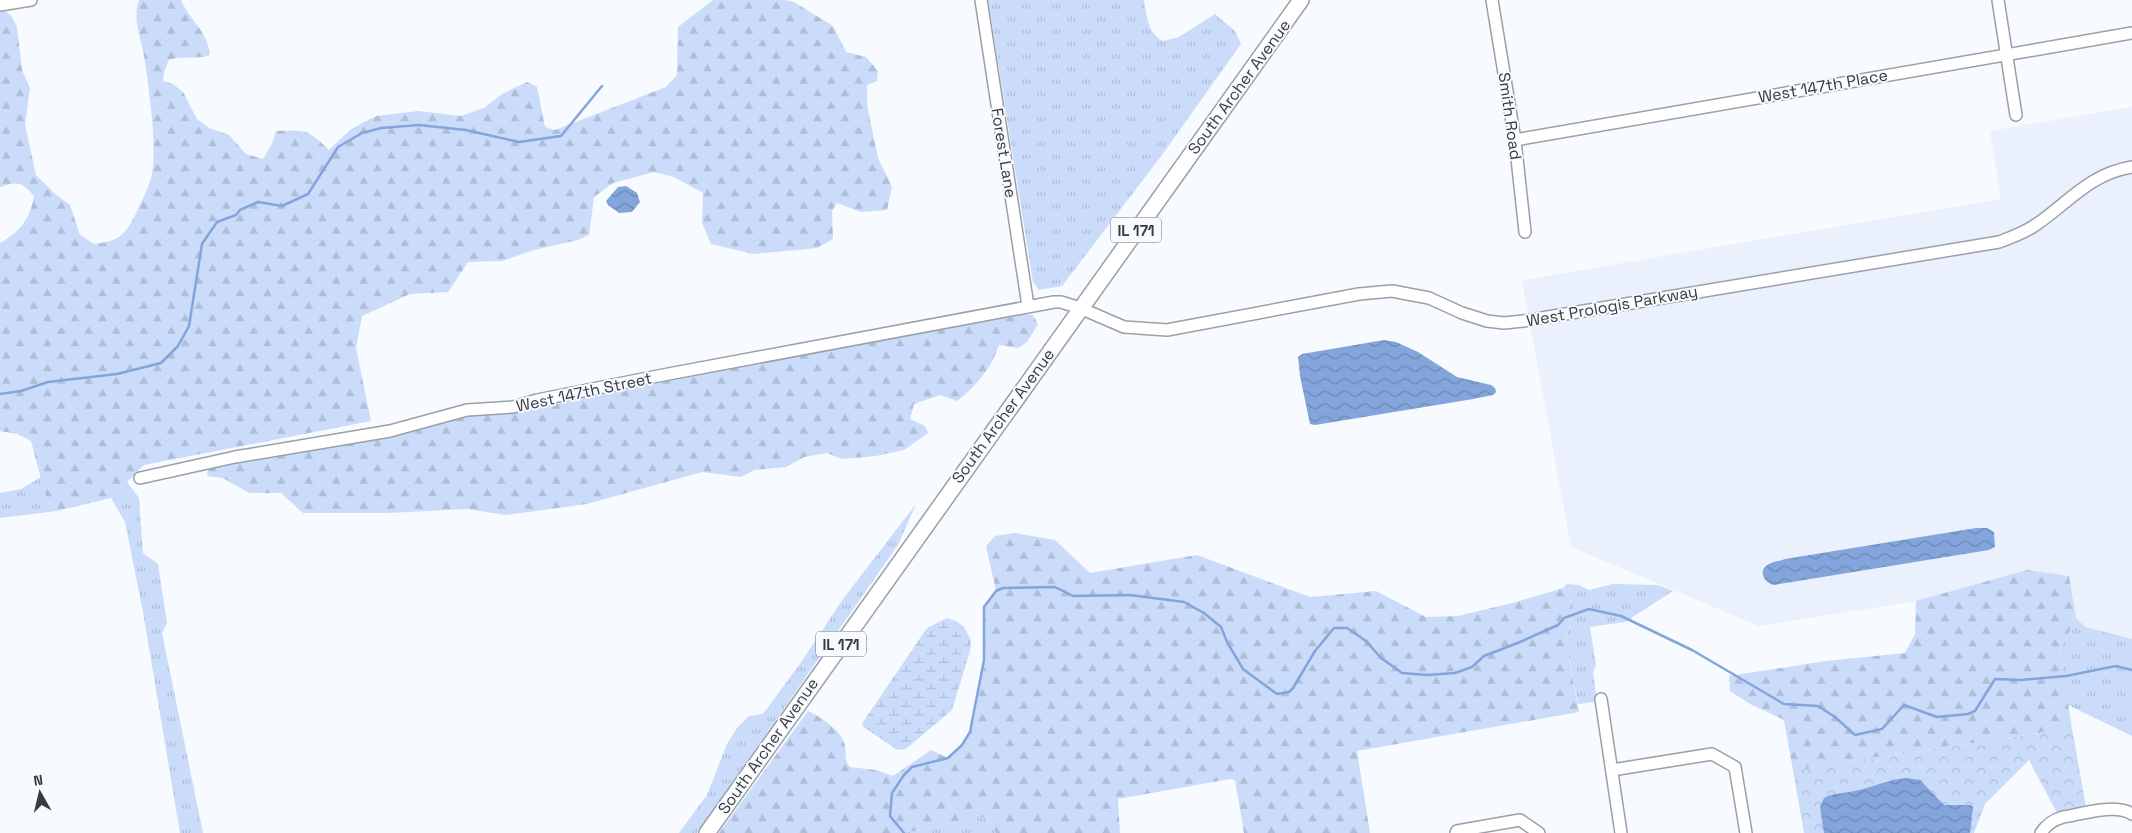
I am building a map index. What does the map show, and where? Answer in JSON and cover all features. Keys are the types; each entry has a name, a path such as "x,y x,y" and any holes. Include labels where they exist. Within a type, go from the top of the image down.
{"main road":[{"name":"South Archer Avenue","path":"707,833 1300,0"}],"street":[{"path":"0,4 31,0"},
{"name":"Forest Lane","path":"981,0 1028,306"},
{"name":"Smith Road","path":"1492,0 1515,140 1524,232"},
{"path":"1998,0 2016,115"},
{"name":"West 147th Place","path":"1515,140 2132,33"},
{"name":"West Prologis Parkway","path":"1028,306 1061,302 1124,327 1167,330 1369,292 1392,291 1429,298 1477,319 1513,322 1999,242 2039,223 2086,184 2106,174 2132,167"},
{"name":"West 147th Street","path":"140,478 235,457 390,430 467,410 513,407 545,398 1028,306"},
{"path":"1601,699 1620,833"},
{"path":"1612,770 1712,754 1735,767 1746,833"},
{"path":"2041,833 2046,825 2054,819 2063,817 2115,809 2126,810 2132,814"},
{"path":"1456,833 1457,831 1520,820 1539,833"}],"shaded area":[{"path":"2132,107 2132,655 2080,645 2069,577 1759,626 1571,547 1522,280 2001,199 1990,131"}],"green space":[{"path":"139,0 181,0 206,39 210,55 169,60 164,72 163,81 173,84 183,92 197,119 209,128 229,135 246,154 263,159 272,144 276,131 306,132 329,150 351,129 376,116 418,111 461,116 484,108 502,94 527,82 537,87 545,127 555,130 666,87 677,75 678,27 713,0 785,0 794,2 833,26 846,52 866,57 878,71 877,81 867,85 867,105 878,158 892,187 887,210 861,212 837,203 832,211 833,239 817,248 753,254 711,244 702,223 703,193 674,177 654,172 613,183 594,197 589,235 578,240 534,250 502,261 468,262 448,292 410,294 362,316 356,348 371,421 144,465 111,498 57,511 46,497 31,441 17,434 0,431 0,243 23,224 30,212 34,196 23,185 11,184 0,187 0,12 6,11 12,17 17,27 22,70 30,88 25,125 36,175 55,194 70,205 80,235 94,244 122,235 134,218 150,183 152,174 153,131 146,69 136,14"},
{"path":"988,0 1144,0 1151,29 1163,41 1179,37 1215,14 1235,31 1241,44 1162,155 1062,286 1039,290 1033,282"},
{"path":"1012,313 1033,315 1038,324 1027,342 1018,348 999,345 992,362 982,376 957,401 940,395 914,404 910,419 925,426 928,433 904,450 876,456 842,459 827,453 804,457 786,467 754,470 741,477 702,472 587,504 506,515 467,509 388,513 303,513 281,493 249,493 223,478 207,476 209,466 410,426"},
{"path":"41,477 46,497 57,511 0,518 0,493 21,489"},
{"path":"127,482 139,498 143,553 158,564 167,623 162,633 203,833 180,833 143,612 125,522 111,498"},
{"path":"916,504 898,545 697,833 679,833 707,795 727,744 737,728 749,716 763,714 802,661 843,599"},
{"path":"1015,533 1055,540 1090,573 1197,555 1310,597 1376,591 1426,617 1458,616 1563,588 1573,605 1566,643 1579,712 1357,751 1370,833 1244,833 1235,780 1230,779 1118,799 1120,833 996,833 988,819 979,815 922,830 900,833 719,833 808,711 824,720 843,739 846,759 850,767 876,770 893,776 931,750 948,758 962,745 970,732 974,719 984,660 984,607 996,591 986,546 995,536"},
{"path":"2027,570 2069,576 2076,618 2060,650 2072,728 1793,770 1784,720 1750,704 1730,691 1729,676 1826,661 1905,653 1915,634 1916,601"},
{"path":"1567,584 1579,585 1589,590 1613,584 1658,585 1673,591 1625,622 1590,627 1596,665 1593,672 1596,694 1594,702 1578,704 1566,643 1573,605 1563,588"},
{"path":"947,618 956,621 964,627 971,640 970,651 952,710 907,748 903,750 896,749 862,726 863,722 927,628"},
{"path":"2076,618 2085,627 2132,639 2132,736 2068,705 2060,650"},
{"path":"2072,728 2086,807 2057,813 2029,760 1985,804 1974,833 1804,833 1793,770"},
{"path":"979,815 988,819 996,833 900,833 922,830"}],"water":[{"path":"626,186 637,193 640,202 632,212 619,213 608,205 606,201 618,187"},
{"path":"1384,340 1396,342 1418,352 1457,377 1491,385 1495,388 1496,392 1493,395 1473,399 1315,425 1310,424 1298,357 1302,354"},
{"path":"1976,528 1987,528 1994,532 1995,547 1989,550 1774,585 1767,582 1763,576 1765,567 1785,559"},
{"path":"1906,778 1920,780 1944,805 1970,805 1973,807 1970,833 1824,833 1820,807 1824,798"}],"waterway":[{"path":"0,394 21,391 48,382 117,374 161,363 178,346 189,326 202,244 217,222 236,215 240,210 258,202 282,206 308,194 338,147 362,133 381,128 419,125 466,130 519,142 561,136 602,86"},
{"path":"904,833 890,816 892,793 912,767 948,758 962,745 970,732 984,660 984,607 996,591 1003,588 1055,587 1073,596 1130,595 1184,602 1204,613 1221,627 1227,642 1243,669 1277,694 1289,692 1293,688 1315,651 1334,628 1347,628 1366,641 1381,658 1402,673 1427,675 1455,673 1472,667 1484,656 1558,625 1564,618 1589,609 1621,616 1692,650 1784,704 1818,706 1835,717 1855,735 1882,729 1904,705 1937,717 1968,714 1975,711 1995,679 2021,680 2066,676 2116,666 2132,670"}]}
